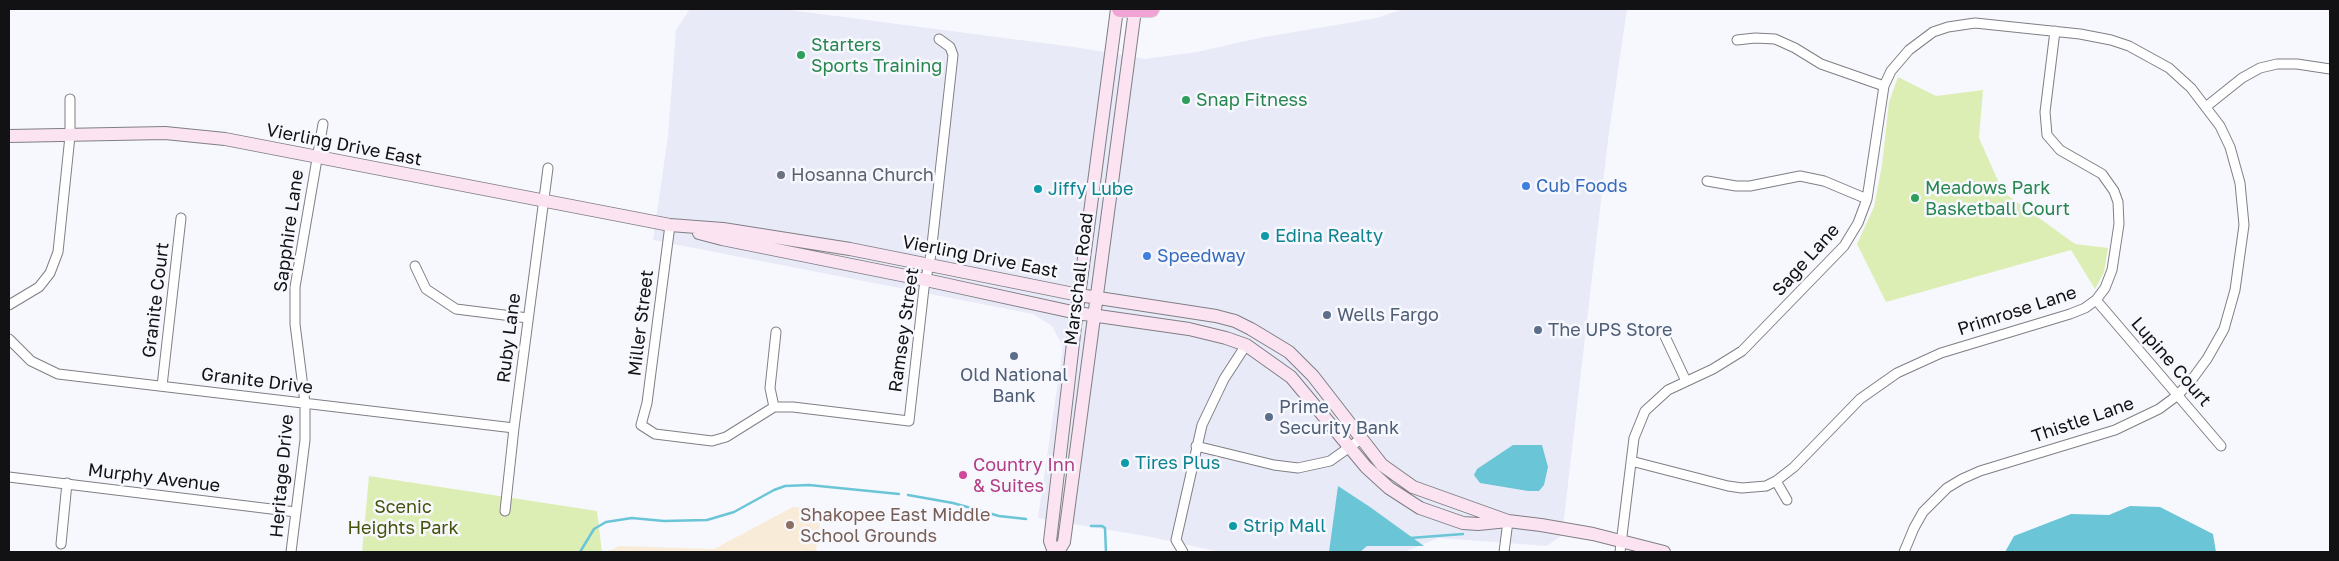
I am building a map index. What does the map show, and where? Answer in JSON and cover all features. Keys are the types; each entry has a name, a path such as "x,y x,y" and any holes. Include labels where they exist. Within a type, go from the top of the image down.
{"highway":[{"path":"1127,9 1152,9"}],"street":[{"name":"Marschall Road","path":"1127,9 1094,316 1064,542 1056,552 1050,541 1079,295 1127,9"},
{"name":"Sage Lane","path":"1621,547 1634,438 1645,411 1662,395 1728,360 1754,340 1844,246 1858,223 1867,199 1884,86 1891,72 1908,50 1934,32 1948,27 1975,23 2055,32"},
{"name":"Thistle Lane","path":"1904,552 1923,512 1947,488 1962,479 1980,471 2115,430 2152,412 2178,395 2207,359 2224,328 2236,290 2242,248 2243,210 2240,183 2230,147 2220,126 2207,106 2181,78 2142,52 2112,40 2055,32"},
{"name":"Primrose Lane","path":"1631,461 1742,488 1761,487 1776,481 1794,467 1860,399 1897,373 1941,353 2070,314 2085,308 2096,300 2105,288 2112,270 2118,224 2118,202 2114,191 2102,174 2060,150 2047,135 2045,112 2055,32"},
{"path":"1737,40 1755,38 1775,39 1795,48 1821,64 1884,86"},
{"name":"Ramsey Street","path":"774,407 793,407 909,422 952,55 950,47 939,39"},
{"path":"2207,106 2242,78 2260,68 2277,64 2296,64 2330,69"},
{"path":"9,305 39,287 50,273 58,252 70,136 70,99"},
{"name":"Sapphire Lane","path":"304,404 295,324 295,287 316,157 324,124"},
{"name":"Vierling Drive East","path":"9,136 165,133 225,139 670,225 722,239 1077,313 1202,332 1246,345 1277,365 1291,377 1366,467 1389,488 1420,508 1462,523 1478,524 1508,521"},
{"name":"Ruby Lane","path":"505,512 548,168"},
{"path":"1707,181 1736,186 1750,186 1800,176 1824,181 1867,199"},
{"name":"Granite Court","path":"162,386 181,218"},
{"name":"Vierling Drive East","path":"670,225 723,229 850,249 1079,295 1197,312 1235,321 1289,352 1304,367 1382,465 1414,487 1508,521 1593,534 1621,547 1664,552"},
{"name":"Miller Street","path":"670,225 647,403 641,425 655,434 712,441 726,437 774,407"},
{"path":"415,266 426,289 456,309 528,318"},
{"name":"Lupine Court","path":"2096,300 2220,446"},
{"path":"1202,332 1243,333 1251,329"},
{"path":"1662,330 1686,381"},
{"path":"774,407 770,388 776,332"},
{"name":"Granite Drive","path":"9,339 31,361 58,374 514,428"},
{"path":"1184,552 1176,540 1202,425 1220,387 1246,345"},
{"name":"Heritage Drive","path":"291,552 305,440 304,404"},
{"path":"1196,446 1274,465 1298,468 1330,460 1361,439"},
{"name":"Murphy Avenue","path":"9,477 296,512"},
{"path":"1776,481 1787,500"},
{"path":"61,544 67,484"},
{"path":"1504,552 1508,521"}],"shaded area":[{"path":"690,9 782,9 1074,47 1145,59 1197,52 1259,38 1377,18 1403,9 1627,9 1609,132 1562,535 1547,546 1438,538 1404,552 1220,552 1151,537 1038,518 1063,347 1052,326 1033,314 653,240 668,136 676,30"},
{"name":"Shakopee East Middle School Grounds","path":"793,507 822,510 816,552 607,552 619,546 714,549"}],"green space":[{"path":"1898,77 1936,96 1983,90 1979,138 2003,192 2075,244 2108,248 2104,272 2095,289 2071,250 1886,302 1857,244 1874,207 1882,165 1889,102"},
{"name":"Scenic Heights Park","path":"369,476 597,511 602,552 362,552"}],"water":[{"path":"1513,445 1542,445 1548,467 1544,485 1539,491 1480,483 1474,475 1477,469"},
{"path":"1338,486 1424,546 1367,546 1360,552 1329,552"},
{"path":"2130,506 2160,507 2213,534 2216,552 2005,552 2014,536 2071,514 2109,515"}],"waterway":[{"path":"580,552 594,529 606,522 632,518 664,521 707,520 734,512 785,486 809,485 899,494"},
{"path":"908,495 953,503 999,516 1026,519"},
{"path":"1091,526 1102,526 1105,528 1106,552"},
{"path":"1410,538 1463,534"}],"place":[{"name":"Starters Sports Training","path":"801,55"},
{"name":"Snap Fitness","path":"1186,100"},
{"name":"Hosanna Church","path":"781,175"},
{"name":"Cub Foods","path":"1526,186"},
{"name":"Jiffy Lube","path":"1038,189"},
{"name":"Meadows Park Basketball Court","path":"1915,198"},
{"name":"Edina Realty","path":"1265,236"},
{"name":"Speedway","path":"1147,256"},
{"name":"Wells Fargo","path":"1327,315"},
{"name":"The UPS Store","path":"1538,330"},
{"name":"Old National Bank","path":"1014,356"},
{"name":"Prime Security Bank","path":"1269,417"},
{"name":"Tires Plus","path":"1125,463"},
{"name":"Country Inn & Suites","path":"963,475"},
{"name":"Shakopee East Middle School Grounds","path":"790,525"},
{"name":"Strip Mall","path":"1233,526"}]}
